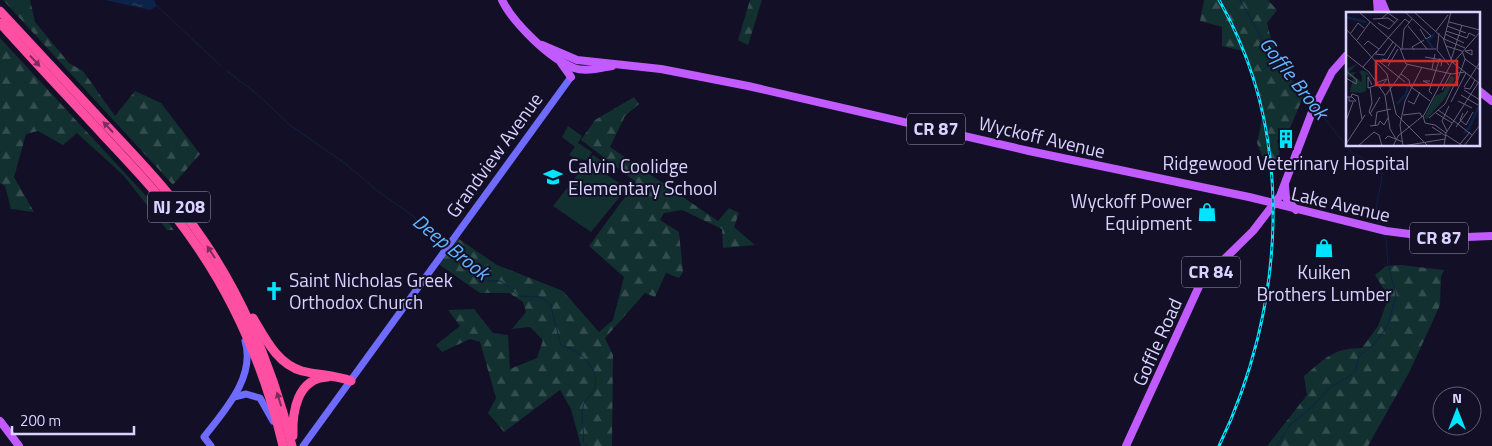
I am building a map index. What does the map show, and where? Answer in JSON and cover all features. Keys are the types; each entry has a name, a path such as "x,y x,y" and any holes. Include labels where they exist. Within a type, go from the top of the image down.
{"highway":[{"name":"NJ 208","path":"0,11 164,189 196,229 221,267 246,313 281,404 293,446"},
{"name":"NJ 208","path":"1,24 162,200 197,247 228,297 248,338 264,380 282,446"},
{"path":"221,267 269,345 282,360 301,370 351,381"},
{"path":"293,446 293,414 296,403 304,388 312,381 325,377 351,381"}],"main road":[{"name":"Wyckoff Avenue","path":"502,0 515,20 542,46 556,58 575,64"},
{"path":"1379,0 1384,12"},
{"name":"Wyckoff Avenue","path":"542,46 583,70 627,64 748,86 1029,150 1231,193 1273,205"},
{"name":"Goffle Road","path":"1126,446 1201,282 1253,231 1273,205 1285,182 1312,112 1332,72 1346,56"},
{"path":"556,58 571,77"},
{"path":"571,77 575,64"},
{"path":"1480,92 1492,101"},
{"path":"1285,182 1286,198 1296,210"},
{"name":"Lake Avenue","path":"1273,205 1382,230 1441,238 1492,236"},
{"path":"0,421 19,446"}],"street":[{"name":"Grandview Avenue","path":"303,446 571,77"},
{"path":"211,446 204,437 234,397 245,373 248,357 245,341 228,297"},
{"path":"234,397 251,394 264,402 282,446"}],"green space":[{"path":"3,0 30,0 35,22 69,63 83,71 115,116 135,91 161,103 200,154 173,185"},
{"path":"750,0 762,0 748,45 738,40"},
{"path":"1204,0 1268,0 1277,10 1267,23 1273,44 1288,74 1308,100 1307,102 1303,97 1288,133 1281,131 1277,142 1280,145 1278,169 1267,168 1257,143 1263,114 1243,51 1222,46 1222,27 1200,21"},
{"path":"0,38 160,211 174,230 167,230 123,175 77,133 63,145 38,131 26,134 14,177 34,212 11,209 5,186 0,183"},
{"path":"634,97 639,104 625,116 610,147 718,221 729,208 739,213 734,227 755,245 723,248 722,229 682,210 664,213 660,220 679,232 683,272 679,278 666,273 655,297 645,293 605,338 613,355 612,446 581,446 571,409 560,390 504,432 488,413 496,398 480,342 470,339 442,352 436,345 460,326 448,310 474,309 493,333 508,335 510,369 537,358 543,340 530,327 512,329 526,312 523,302 509,293 480,293 437,263 456,237 497,265 563,291 599,332 613,320 624,277 589,246 636,182 581,140 595,120"},
{"path":"568,126 582,136 578,143 592,152 587,160 569,155 575,147 562,137"},
{"path":"593,155 609,166 604,173 627,188 591,232 553,206"},
{"path":"1401,265 1444,270 1441,277 1440,305 1410,371 1368,446 1267,446 1307,395 1304,376 1336,352 1362,348 1378,326 1389,297 1375,275 1386,266"}],"water":[{"path":"105,0 154,0 157,6 150,10"}],"waterway":[{"name":"Goffle Brook","path":"1240,0 1269,51 1313,106"},
{"name":"Deep Brook","path":"157,6 222,67"},
{"name":"Deep Brook","path":"227,71 257,94 291,126 346,164 375,189 413,216 432,236 445,245"},
{"name":"Goffle Brook","path":"1318,110 1346,145"},
{"name":"Goffle Brook","path":"1346,146 1352,153 1376,165 1382,172 1377,206 1380,227"},
{"name":"Goffle Brook","path":"1277,446 1289,426 1312,407 1330,387 1350,376 1356,370 1359,356 1372,346 1389,321 1396,295 1388,264 1386,239 1383,233"},
{"name":"Deep Brook","path":"450,249 487,281 501,281 519,296 540,297 550,303 561,345 574,350 586,360 591,366 596,380 595,387 585,402 582,411 583,442 587,446"}],"railway":[{"path":"1219,0 1244,53 1261,108 1271,165 1273,223 1269,281 1258,338 1241,393 1219,446"}],"place":[{"name":"Ridgewood Veterinary Hospital","path":"1286,139"},
{"name":"Calvin Coolidge Elementary School","path":"553,177"},
{"name":"Wyckoff Power Equipment","path":"1207,212"},
{"name":"Kuiken Brothers Lumber","path":"1324,248"},
{"name":"Saint Nicholas Greek Orthodox Church","path":"274,291"}]}
